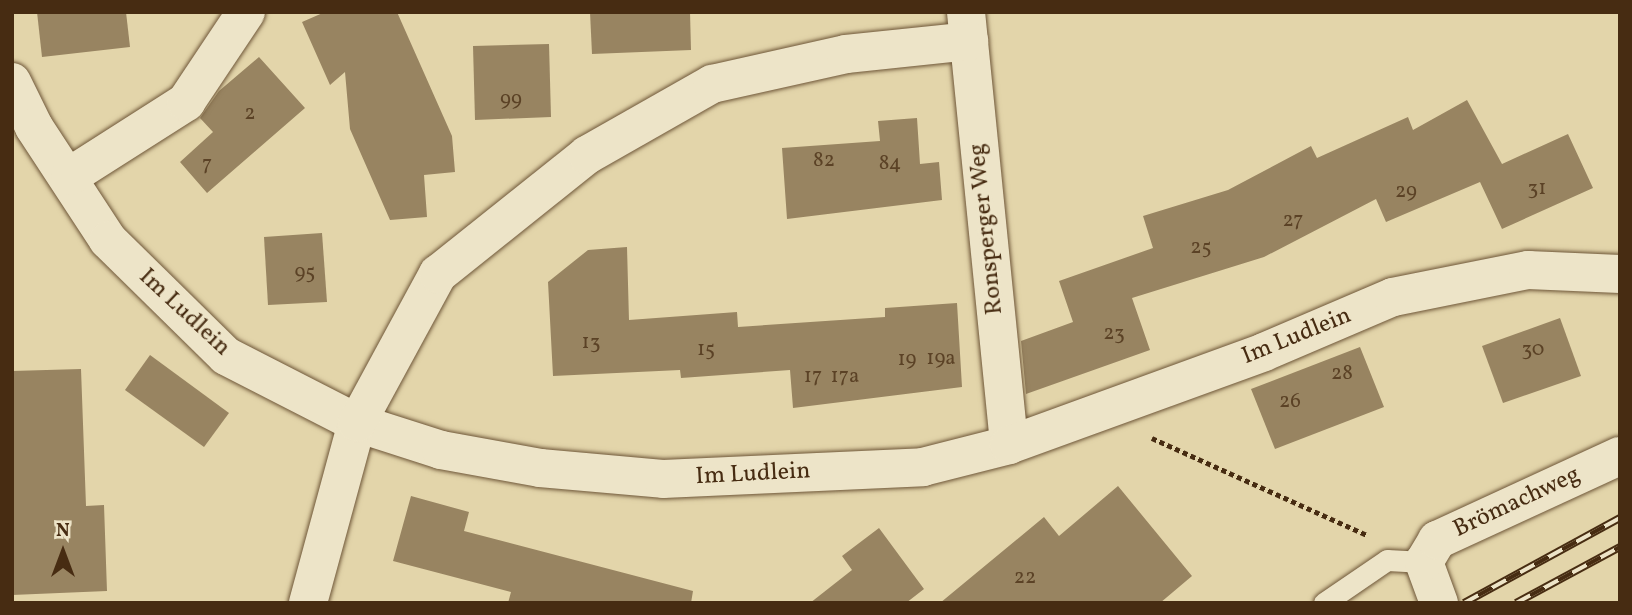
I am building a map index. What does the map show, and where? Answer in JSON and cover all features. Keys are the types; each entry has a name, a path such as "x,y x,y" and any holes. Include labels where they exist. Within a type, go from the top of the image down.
{"street":[{"path":"70,176 186,102 246,12"},
{"path":"308,603 357,423 438,274 587,155 712,84 967,27"},
{"name":"Ronsperger Weg","path":"967,27 1009,445"},
{"name":"Im Ludlein","path":"12,82 34,127 70,176 108,240 226,356 357,423 441,450 528,466 663,479 923,467 1009,445 1393,298 1528,270 1620,274"},
{"name":"Brömachweg","path":"1406,561 1437,540 1620,456"},
{"path":"1406,561 1439,603"}],"lane":[{"name":"Brömachweg","path":"1324,603 1406,561"}],"path":[{"path":"1096,413 1364,531 1406,561"}],"building":[{"path":"37,12 126,12 130,47 42,57"},
{"path":"325,12 397,12 452,136 455,172 424,175 427,217 390,220 350,129 345,72 330,85 302,22"},
{"path":"590,12 690,12 691,50 592,54"},
{"path":"549,44 551,117 475,120 473,46"},
{"path":"259,57 305,108 207,193 180,162 213,132 200,118 219,91"},
{"path":"1467,100 1502,164 1568,134 1593,188 1502,229 1480,182 1386,222 1376,199 1264,257 1132,298 1150,350 1026,394 1021,341 1073,322 1059,281 1153,248 1143,216 1228,190 1311,146 1317,158 1408,117 1413,130"},
{"path":"917,118 920,164 939,162 942,200 787,219 782,148 880,141 878,121"},
{"path":"322,233 327,302 268,305 264,237"},
{"path":"627,247 629,320 737,312 738,327 885,317 885,308 957,303 962,387 793,408 790,370 681,378 680,370 553,376 548,282 588,250"},
{"path":"1560,318 1581,376 1503,403 1482,346"},
{"path":"1360,347 1384,407 1275,449 1251,389"},
{"path":"150,355 229,413 204,447 125,390"},
{"path":"81,369 86,506 104,505 107,591 12,595 12,371"},
{"path":"1118,486 1192,576 1160,603 940,603 1044,517 1059,536"},
{"path":"411,496 469,512 464,531 693,591 691,603 508,603 511,592 393,561"},
{"path":"879,528 924,589 906,603 810,603 852,570 842,556"}],"railway":[{"path":"1464,603 1620,518"},
{"path":"1516,603 1620,547"}]}
